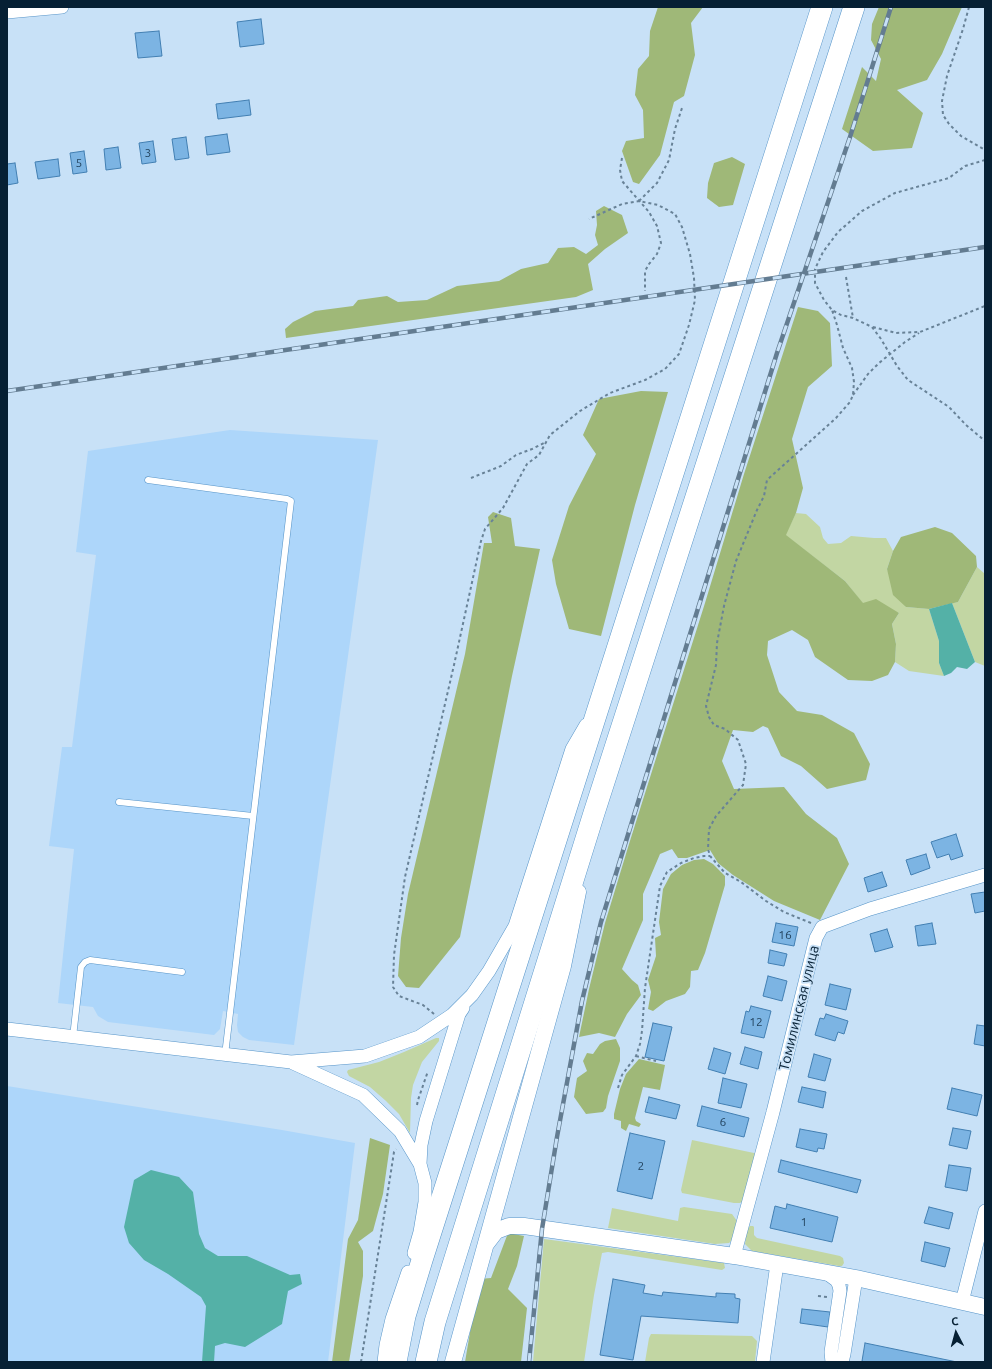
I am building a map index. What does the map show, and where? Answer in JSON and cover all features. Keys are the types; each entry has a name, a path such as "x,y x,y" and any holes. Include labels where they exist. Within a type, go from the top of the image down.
{"highway":[{"path":"396,1362 405,1316 422,1260 822,7"},
{"path":"426,1362 435,1322 594,813 854,7"}],"street":[{"path":"7,12 62,7"},
{"path":"420,1164 421,1145 426,1121 459,1014 489,970 515,926 572,749 600,702"},
{"path":"453,1362 563,966 594,813"},
{"name":"Томилинская улица","path":"734,1256 773,1112 812,950 822,927 870,909 985,875"},
{"path":"7,1029 291,1062 365,1056 419,1037 452,1015 472,995"},
{"path":"291,1062 363,1095 400,1131 420,1164 425,1183 425,1202 420,1232 390,1326 384,1362"},
{"path":"500,1191 504,1208 511,1219 524,1226"},
{"path":"962,1302 985,1212"},
{"path":"486,1244 496,1231 509,1226 524,1226 734,1256 825,1272 985,1307"},
{"path":"763,1362 776,1264"},
{"path":"825,1272 836,1280 840,1291 831,1352 832,1362"},
{"path":"836,1362 852,1278"},
{"path":"842,1362 852,1278"}],"lane":[{"path":"148,480 287,498 290,501 225,1055"},
{"path":"119,802 253,816"},
{"path":"73,1036 81,967 85,962 90,960 182,972"}],"path":[{"path":"969,7 947,76 942,101 943,115 949,124 961,136 985,150"},
{"path":"639,201 657,183 669,160 675,129 682,108"},
{"path":"622,158 620,170 622,181 649,212 657,226 662,243 657,254 645,271 645,291"},
{"path":"853,395 854,382 852,368 843,348 832,310 815,283 815,269 823,252 838,232 862,211 895,193 949,178 965,166 985,160"},
{"path":"434,1014 423,1005 399,996 392,986 394,955 405,876 481,541 486,529 503,508 527,464 539,455 550,435 580,412 610,393 645,380 666,369 679,354 695,300 694,278 690,254 682,227 675,214 658,205 639,201 622,204 589,219"},
{"path":"846,277 853,318"},
{"path":"822,927 784,912 766,901 741,882 725,873 710,856 708,849 709,830 716,816 743,785 746,764 738,740 725,729 714,725 709,718 706,706 716,665 717,643 724,606 736,561 764,496 767,480 836,418 850,402 853,395 868,374 890,354 920,332 985,306"},
{"path":"832,310 872,327 896,332 920,332"},
{"path":"872,327 896,366 908,380 949,407 966,425 985,441"},
{"path":"471,478 501,466 516,455 547,441"},
{"path":"618,1088 622,1075 636,1056 640,1044 644,988 660,886 667,872 681,863 694,858 710,856"},
{"path":"636,1056 656,1061"},
{"path":"361,1362 394,1152 398,1146"}],"shaded area":[{"path":"658,7 703,7 691,23 695,55 684,96 674,102 660,155 639,184 633,182 622,151 626,141 644,138 643,110 635,95 638,69 649,56 650,31"},
{"path":"879,7 962,7 942,54 927,80 897,90 923,113 912,148 873,151 842,129 862,67 876,81 881,59 871,40 872,24"},
{"path":"732,157 745,164 733,205 719,207 707,198 708,183 714,163"},
{"path":"604,206 622,215 628,233 605,249 588,264 593,290 576,297 286,338 285,329 293,322 315,311 353,306 358,300 387,296 398,302 427,300 457,286 499,281 521,269 548,263 558,248 574,247 586,254 598,245 595,235 597,225 596,211"},
{"path":"798,307 818,311 830,323 832,366 808,387 792,439 803,488 796,513 786,535 845,581 863,603 876,599 899,613 892,624 896,644 895,662 888,675 872,681 848,680 815,657 808,640 792,630 768,641 767,655 779,692 797,711 822,715 854,733 870,764 866,780 827,789 801,766 781,756 768,728 763,726 753,732 733,730 722,761 734,789 784,787 806,814 837,838 849,864 820,920 774,901 733,875 718,863 710,850 687,858 678,858 672,849 660,854 643,894 643,920 622,969 638,985 641,995 627,1014 615,1037 599,1033 579,1037 605,923 744,474"},
{"path":"641,391 668,392 635,505 601,636 569,629 556,584 552,560 569,506 596,454 583,435 599,399"},
{"path":"230,430 378,440 294,1045 249,1040 238,1032 238,1014 223,1011 220,1029 214,1035 108,1022 98,1016 93,1007 58,1003 74,849 49,846 62,747 72,747 96,555 76,552 88,451"},
{"path":"493,512 511,518 515,546 540,549 512,676 460,937 419,988 406,987 398,976 401,938 408,894 465,654 484,543 492,543 488,517"},
{"path":"796,513 806,514 820,527 823,538 828,544 841,543 851,536 886,538 893,551 887,569 906,607 929,609 939,641 939,663 944,676 909,671 895,662 896,644 892,624 899,613 863,604 845,581 785,535"},
{"path":"935,527 952,533 976,556 977,567 958,602 929,609 906,607 893,595 887,569 893,551 901,537"},
{"path":"977,567 985,574 985,666 975,662 952,603 958,602"},
{"path":"952,603 975,662 967,669 957,667 951,673 944,676 939,663 939,641 929,609"},
{"path":"704,859 713,864 725,876 725,885 705,953 698,970 691,971 690,987 685,994 666,1001 653,1011 648,1009 651,992 648,980 656,956 655,938 661,935 659,922 663,889 671,874 682,865 694,860"},
{"path":"439,1038 439,1041 422,1062 413,1085 410,1133 399,1114 386,1101 370,1087 349,1076 347,1072 348,1070 379,1062"},
{"path":"616,1039 620,1048 620,1061 608,1096 606,1108 603,1112 586,1114 574,1097 577,1078 587,1071 583,1061 587,1053 593,1054 600,1044 605,1041"},
{"path":"639,1059 665,1065 660,1090 643,1087 635,1118 636,1121 641,1124 639,1127 629,1124 626,1131 621,1128 621,1121 614,1119 614,1114 620,1089 626,1074"},
{"path":"7,1086 355,1143 328,1362 7,1362"},
{"path":"370,1138 390,1145 383,1194 373,1231 358,1242 363,1251 363,1276 349,1362 332,1362 348,1239 358,1220"},
{"path":"692,1140 754,1153 757,1155 743,1201 740,1203 734,1203 682,1193 681,1190"},
{"path":"151,1170 179,1177 193,1192 199,1234 205,1248 218,1256 247,1256 290,1275 300,1274 302,1284 288,1291 282,1324 245,1347 225,1343 215,1346 214,1362 202,1362 206,1306 201,1297 168,1274 144,1260 129,1243 124,1227 134,1180"},
{"path":"684,1207 732,1214 737,1221 732,1240 729,1243 715,1244 608,1228 612,1208 678,1221 680,1208"},
{"path":"750,1226 754,1227 754,1235 757,1238 840,1256 843,1258 844,1263 842,1266 839,1266 752,1251 745,1244 747,1229"},
{"path":"508,1233 524,1236 517,1266 508,1289 527,1308 521,1362 465,1362 479,1279 491,1278"},
{"path":"544,1239 724,1263 725,1268 722,1270 608,1252 602,1253 584,1362 533,1362"},
{"path":"651,1334 752,1336 757,1341 755,1362 645,1362"}],"building":[{"path":"261,19 264,44 240,47 237,22"},
{"path":"159,31 162,56 138,58 135,33"},
{"path":"249,100 251,115 218,119 216,104"},
{"path":"227,134 230,152 207,155 205,137"},
{"path":"186,137 189,158 175,160 172,139"},
{"path":"153,141 156,162 142,164 139,143"},
{"path":"118,147 121,168 106,170 104,149"},
{"path":"84,151 87,172 73,174 70,153"},
{"path":"58,159 60,176 38,179 35,162"},
{"path":"15,163 18,183 7,185 7,164"},
{"path":"956,834 963,856 951,860 949,854 937,858 931,842"},
{"path":"926,854 930,868 911,875 906,860"},
{"path":"882,872 887,886 868,892 864,878"},
{"path":"985,892 985,911 975,913 971,894"},
{"path":"776,923 798,927 794,946 772,942"},
{"path":"932,923 936,944 918,946 915,926"},
{"path":"887,929 893,947 875,952 870,934"},
{"path":"770,950 787,954 784,966 768,963"},
{"path":"768,976 787,981 782,1001 763,996"},
{"path":"830,984 851,989 846,1010 825,1005"},
{"path":"751,1006 771,1011 764,1038 741,1033 746,1011 749,1012"},
{"path":"826,1014 848,1021 844,1034 838,1032 835,1041 815,1035 820,1018 824,1019"},
{"path":"653,1023 672,1027 664,1061 645,1057"},
{"path":"977,1025 985,1026 985,1046 974,1044"},
{"path":"745,1047 762,1052 758,1069 740,1064"},
{"path":"714,1048 731,1053 725,1074 708,1069"},
{"path":"814,1054 831,1059 825,1081 808,1077"},
{"path":"723,1078 747,1084 741,1108 718,1103"},
{"path":"802,1087 826,1092 823,1108 798,1102"},
{"path":"952,1088 982,1095 977,1116 947,1109"},
{"path":"649,1097 680,1105 676,1119 645,1112"},
{"path":"702,1106 749,1118 744,1137 697,1126"},
{"path":"953,1128 971,1131 967,1149 949,1145"},
{"path":"800,1129 827,1134 824,1149 818,1148 817,1152 796,1147"},
{"path":"630,1133 665,1141 652,1199 617,1191"},
{"path":"781,1160 861,1180 857,1193 778,1172"},
{"path":"949,1165 971,1168 967,1191 945,1187"},
{"path":"787,1204 838,1217 832,1242 770,1228 775,1206 786,1209"},
{"path":"929,1207 953,1213 949,1229 924,1223"},
{"path":"925,1242 950,1248 945,1267 921,1261"},
{"path":"613,1279 645,1285 643,1293 662,1296 663,1292 716,1297 716,1293 735,1294 735,1298 740,1299 738,1323 641,1316 633,1360 600,1355"},
{"path":"802,1309 830,1312 828,1327 800,1323"},
{"path":"865,1343 957,1362 865,1362 862,1361"}],"railway":[{"path":"529,1362 542,1229 557,1137 582,1001 601,922 777,353 850,137 891,7"},
{"path":"7,391 985,247"}]}
